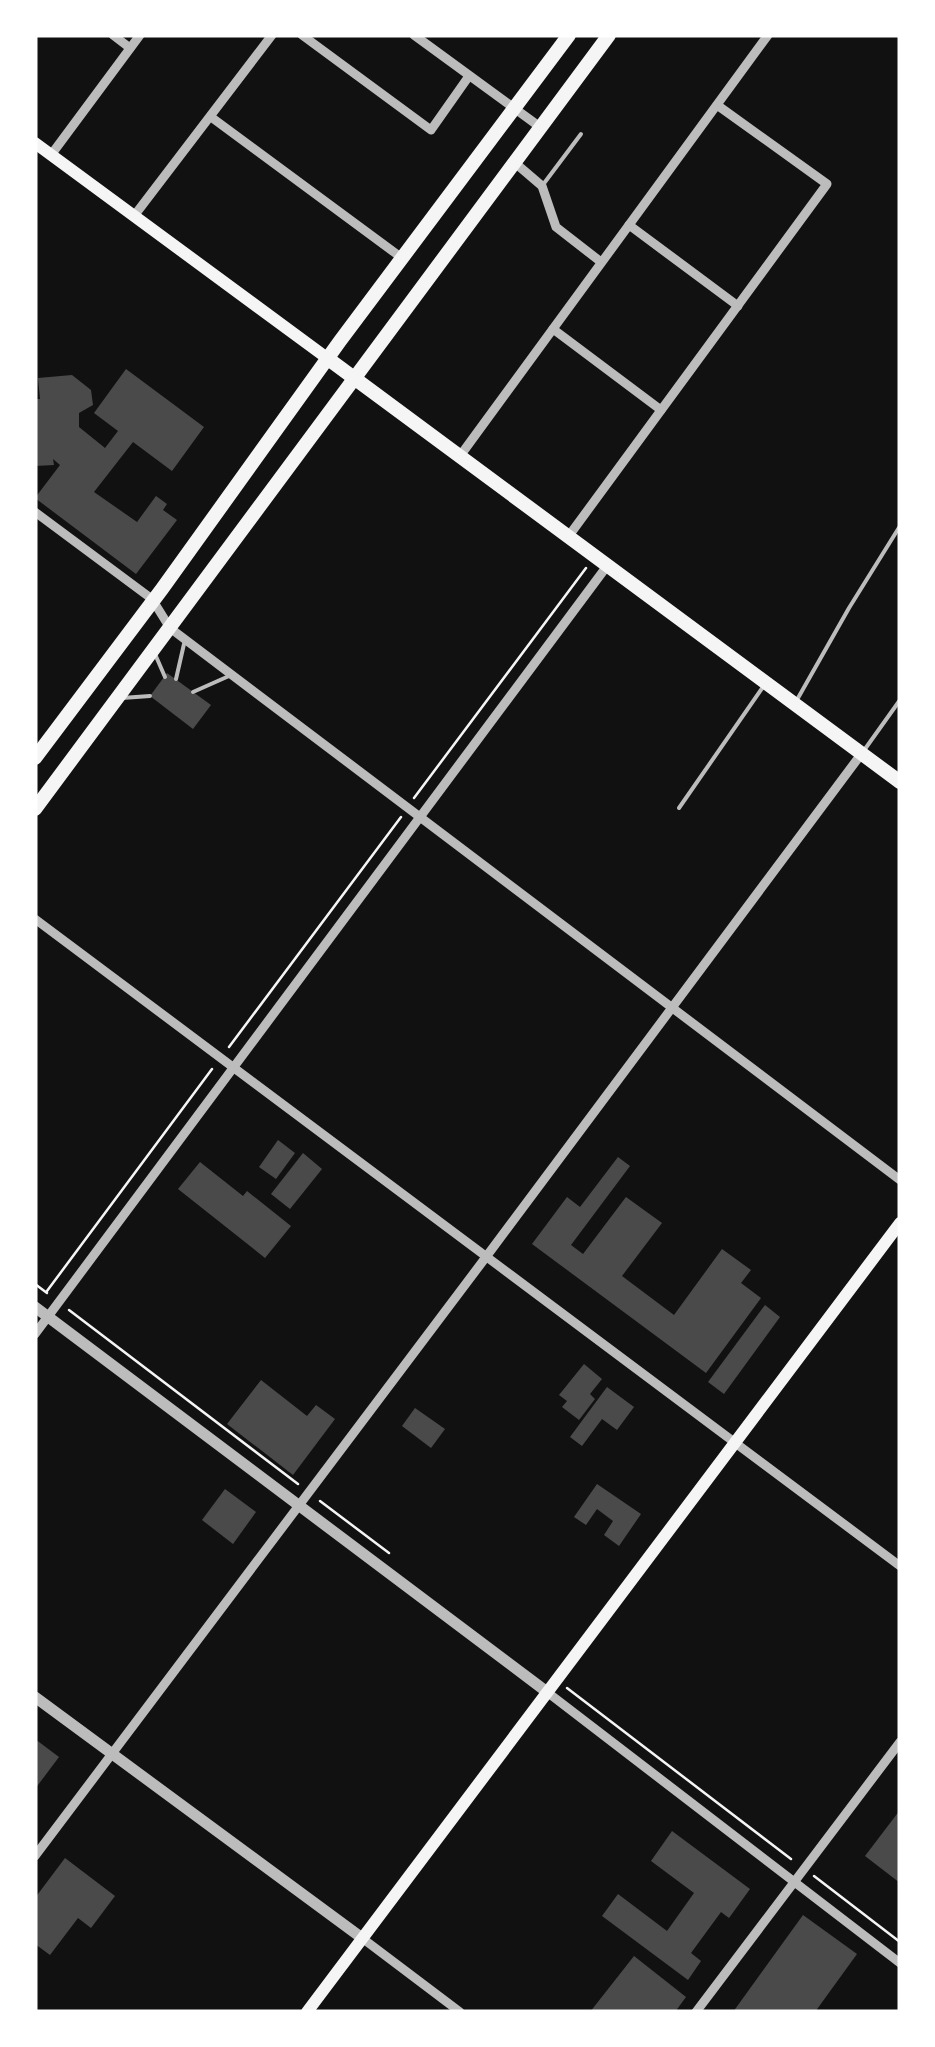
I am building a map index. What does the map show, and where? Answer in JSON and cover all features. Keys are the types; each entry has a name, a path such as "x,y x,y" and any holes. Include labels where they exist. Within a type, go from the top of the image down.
{"main road":[{"path":"35,758 569,35"},
{"path":"35,808 608,35"},
{"path":"35,143 900,782"},
{"path":"307,2012 900,1223"}],"street":[{"path":"113,35 130,48"},
{"path":"51,155 140,35"},
{"path":"134,216 272,35"},
{"path":"302,35 431,130 469,76"},
{"path":"414,35 540,126"},
{"path":"460,456 768,35"},
{"path":"568,536 827,184 717,106"},
{"path":"211,117 402,258"},
{"path":"514,162 542,186 556,228 602,262"},
{"path":"629,225 738,306"},
{"path":"553,329 661,410"},
{"path":"35,512 152,599 170,628 900,1180"},
{"path":"35,1334 420,817 601,561"},
{"path":"35,1856 862,753"},
{"path":"35,920 900,1566"},
{"path":"35,1306 900,1963"},
{"path":"35,1697 460,2012"},
{"path":"696,2012 900,1742"}],"lane":[{"path":"542,186 581,134"},
{"path":"795,704 900,526"},
{"path":"176,679 185,639"},
{"path":"154,650 164,677"},
{"path":"193,692 232,674"},
{"path":"679,808 766,683"},
{"path":"117,699 150,696"},
{"path":"862,753 900,700"}],"path":[{"path":"46,1292 408,807 601,561"}],"building":[{"path":"126,369 204,427 172,471 133,442 94,492 137,522 156,496 167,504 163,510 177,520 136,574 35,498 60,465 53,459 54,465 35,466 38,378 72,375 91,390 93,405 79,413 79,427 105,448 118,431 94,413"},
{"path":"167,673 211,705 193,729 150,696"},
{"path":"278,1140 295,1153 276,1179 259,1167"},
{"path":"303,1153 322,1169 290,1209 271,1194"},
{"path":"618,1157 630,1166 571,1245 583,1254 626,1197 662,1223 622,1276 674,1315 722,1249 751,1270 741,1283 761,1298 706,1373 532,1244 567,1197 580,1207"},
{"path":"200,1162 243,1196 247,1191 291,1226 265,1258 178,1189"},
{"path":"765,1305 780,1317 724,1394 708,1382"},
{"path":"584,1364 602,1379 590,1394 595,1399 579,1420 562,1407 567,1401 559,1395"},
{"path":"261,1380 307,1416 316,1405 335,1419 293,1475 227,1424"},
{"path":"607,1387 634,1407 617,1430 602,1419 582,1446 570,1437"},
{"path":"415,1408 445,1429 431,1448 402,1426"},
{"path":"597,1484 641,1514 619,1546 604,1535 613,1521 597,1509 586,1525 574,1517"},
{"path":"225,1489 256,1512 233,1544 202,1520"},
{"path":"35,1739 59,1757 35,1789"},
{"path":"900,1810 900,1883 865,1856"},
{"path":"672,1831 750,1889 729,1918 721,1912 691,1953 701,1961 688,1980 602,1916 618,1894 667,1931 694,1893 651,1861"},
{"path":"65,1858 115,1896 91,1928 78,1918 50,1955 35,1944 35,1898"},
{"path":"803,1915 857,1954 815,2012 733,2012"},
{"path":"634,1956 686,1997 675,2012 590,2012"}]}
